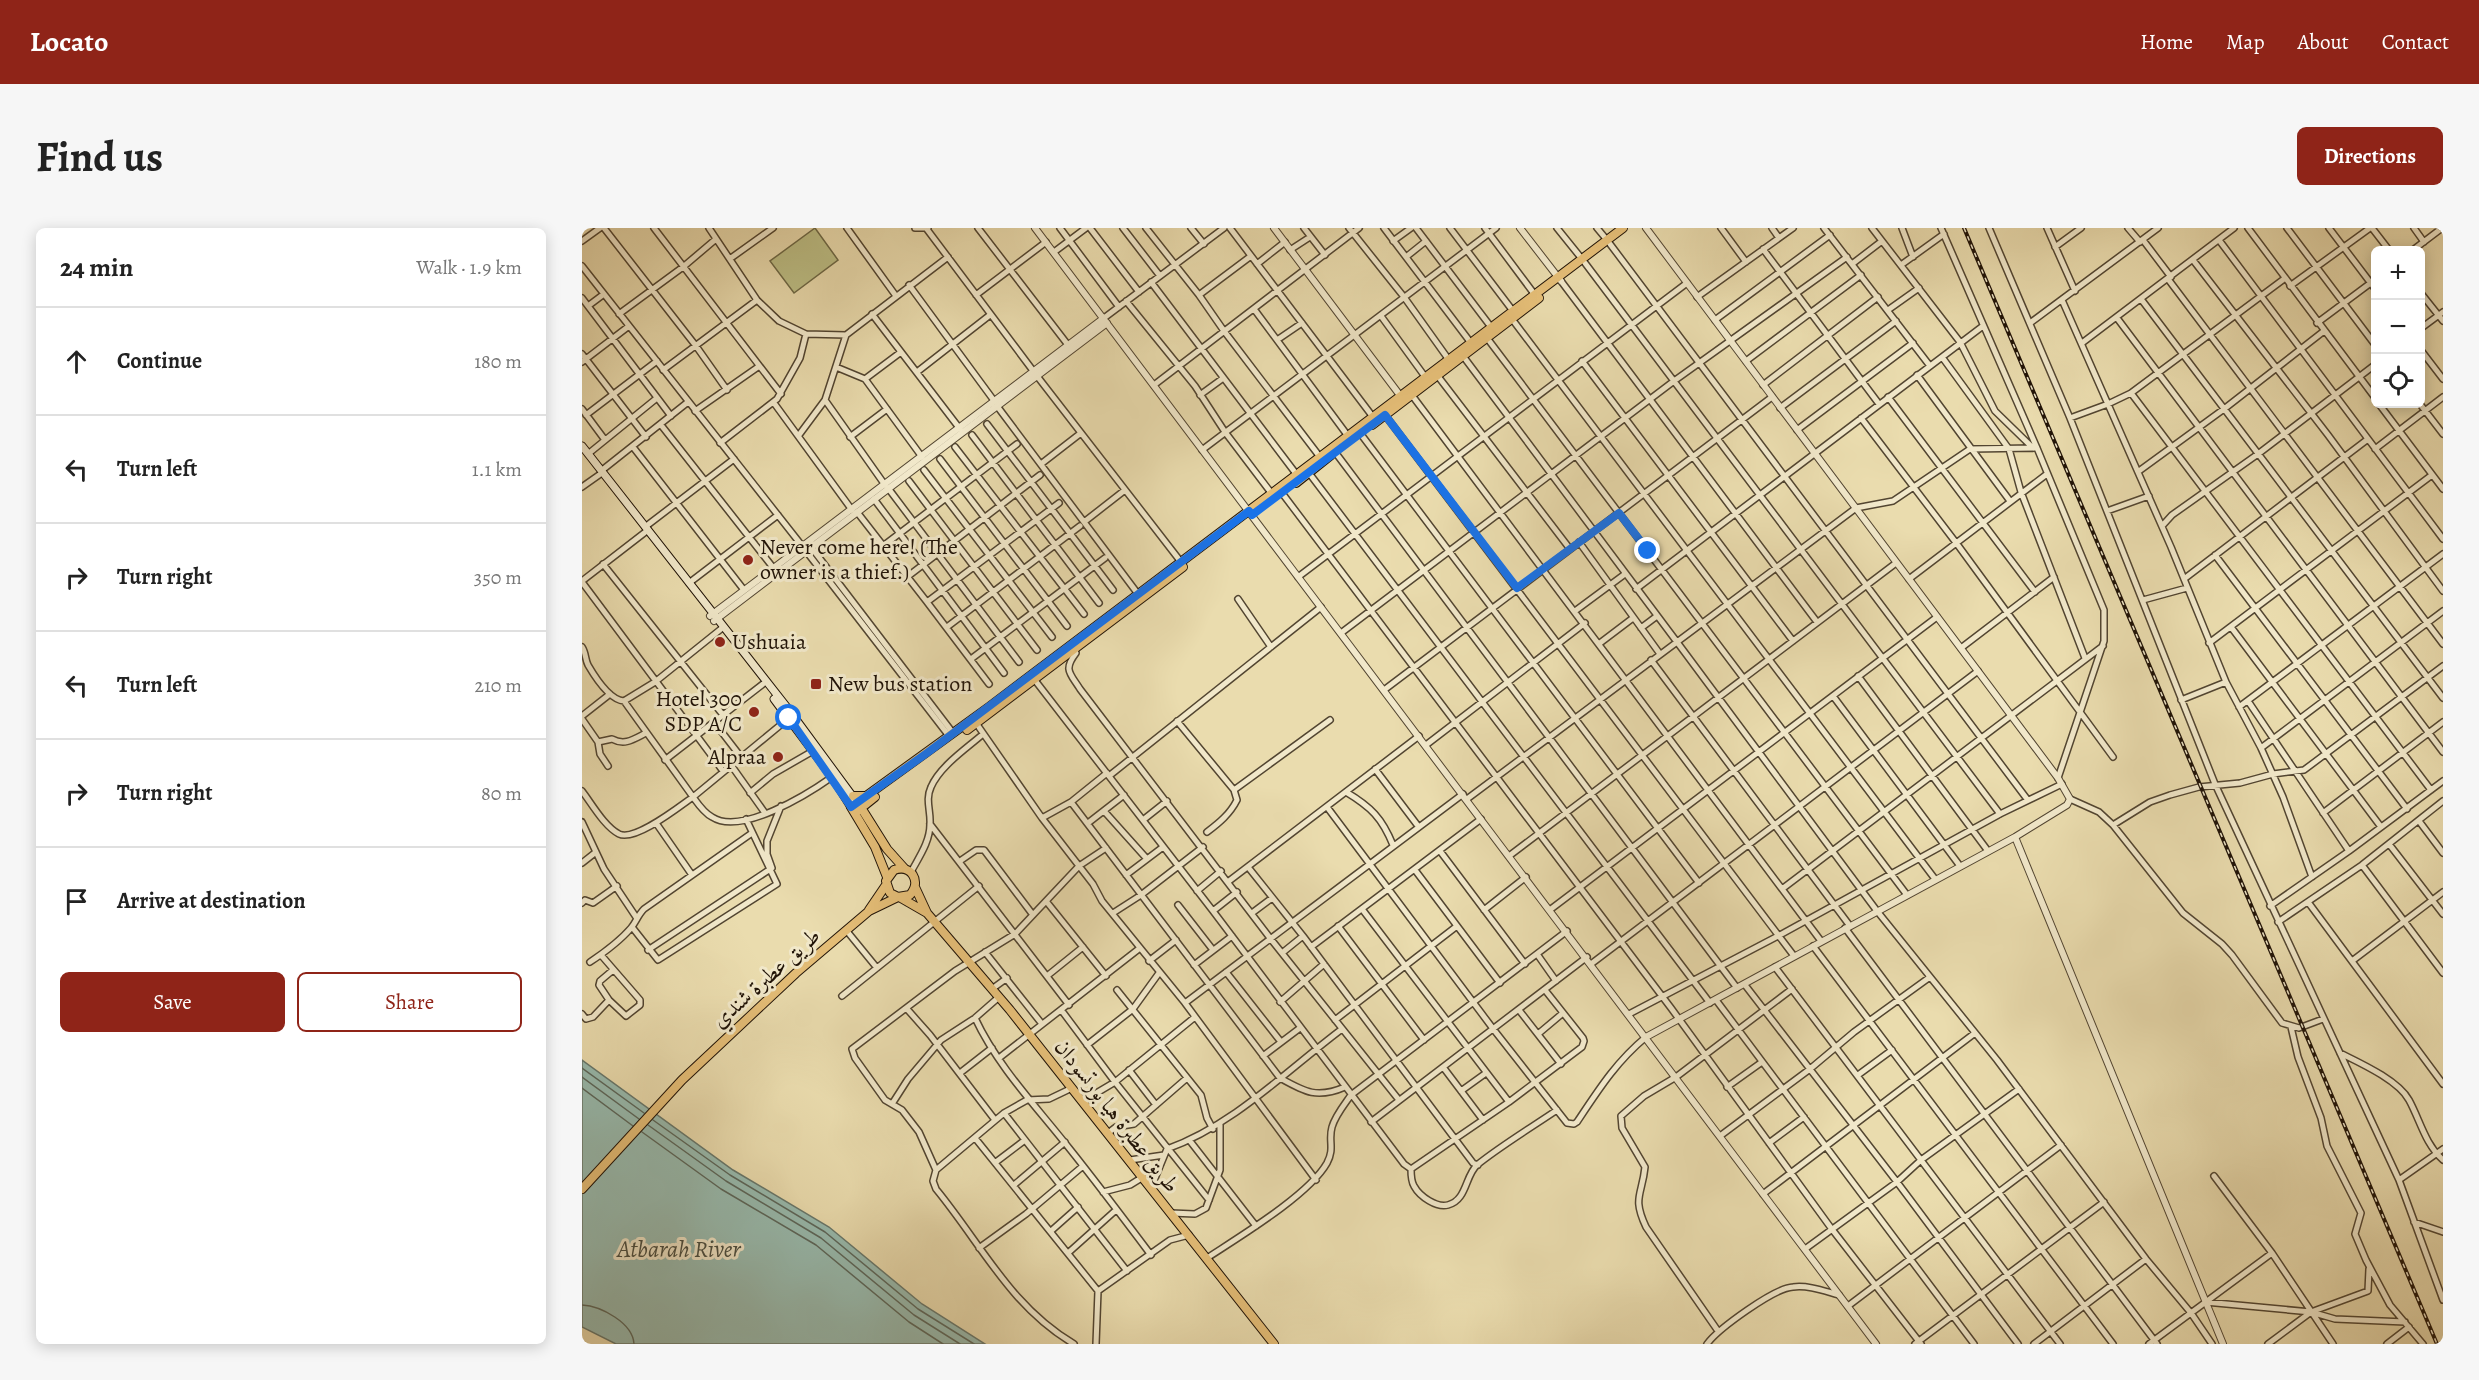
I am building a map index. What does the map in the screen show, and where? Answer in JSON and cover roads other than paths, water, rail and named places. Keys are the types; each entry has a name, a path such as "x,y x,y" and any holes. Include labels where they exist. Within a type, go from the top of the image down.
{"highway":[{"path":"869,910 894,870 908,870 915,879 915,887 927,913"},
{"path":"886,881 890,893 927,913"},
{"path":"869,910 910,895 915,887"},
{"name":"طريق عطبرة شندي","path":"681,1085 764,1003 869,910"},
{"name":"طريق عطبرة هيا بورتسودان","path":"927,913 1073,1088 1274,1344"},
{"path":"582,1189 681,1085"},
{"path":"582,1195 681,1085"}],"main road":[{"path":"1410,393 1491,327 1512,315 1584,261 1623,228"},
{"path":"1608,242 1631,228"},
{"path":"857,807 1251,513 1272,494 1373,417 1437,375 1487,338 1535,295 1560,279"},
{"path":"857,807 1034,680 1138,594 1309,473 1385,415 1402,398"},
{"path":"582,446 585,454 789,710 887,849 908,870"},
{"path":"645,530 689,583 721,629 857,807 875,847 886,881"}],"street":[{"path":"582,241 602,228 696,346 726,390"},
{"path":"654,228 758,367 781,394"},
{"path":"709,228 757,300 779,321 806,334 846,335"},
{"path":"759,228 764,235"},
{"path":"731,258 773,228"},
{"path":"847,228 896,296"},
{"path":"915,228 927,228 990,315 1181,562"},
{"path":"978,228 1068,345"},
{"path":"1035,228 1551,909 1876,1344"},
{"path":"1060,228 1119,307"},
{"path":"1054,252 1086,228"},
{"path":"1090,228 1138,292"},
{"path":"1123,228 1160,276"},
{"path":"1146,228 1320,457"},
{"path":"1191,228 1204,244"},
{"path":"713,617 807,548 1224,228"},
{"path":"1230,228 1373,417"},
{"path":"1274,228 1402,398"},
{"path":"1304,228 1325,255"},
{"path":"1154,385 1306,270 1351,230 1359,228"},
{"path":"1384,228 1471,343"},
{"path":"1393,241 1411,228"},
{"path":"1416,228 1491,327"},
{"path":"1450,228 1600,437 1935,879"},
{"path":"1202,450 1467,250 1487,231 1496,228"},
{"path":"1520,228 1817,622"},
{"path":"1557,228 1632,324 2000,814"},
{"path":"1597,228 2027,799"},
{"path":"1646,228 2011,715 2060,781 2070,799 2099,812 2113,825 2183,913 2225,947 2282,1023 2299,1028 2323,1019"},
{"path":"1721,228 1746,262"},
{"path":"1772,228 1779,238"},
{"path":"1697,297 1792,228"},
{"path":"1824,228 1930,366"},
{"path":"1872,228 1960,342 1995,411 2035,448"},
{"path":"1902,228 1913,257"},
{"path":"1629,1014 1722,967 2060,781 2103,646 2104,610 1941,228"},
{"path":"1989,228 2070,418 2215,784 2399,1180 2443,1300"},
{"path":"2047,228 2075,291"},
{"path":"2055,247 2081,228"},
{"path":"2128,228 2141,241 2316,478 2443,644"},
{"path":"2030,323 2158,228"},
{"path":"2082,343 2234,228"},
{"path":"2248,228 2371,393"},
{"path":"2287,228 2371,340"},
{"path":"2329,228 2343,248 2371,279"},
{"path":"2290,286 2371,228 2386,246"},
{"path":"2414,228 2424,242"},
{"path":"2418,246 2442,228"},
{"path":"1351,230 1404,297 1449,360"},
{"path":"1487,231 1535,295"},
{"path":"1901,265 1944,234"},
{"path":"1715,320 1830,235"},
{"path":"1290,250 1310,237"},
{"path":"619,314 683,267 716,239"},
{"path":"2219,240 2443,539"},
{"path":"1406,257 1426,241"},
{"path":"1852,264 1882,241"},
{"path":"976,295 1046,242"},
{"path":"1257,264 1285,242"},
{"path":"1763,249 1879,404"},
{"path":"1199,295 1251,256"},
{"path":"799,435 825,400 846,335 948,257"},
{"path":"1341,633 1674,381 1847,257"},
{"path":"2193,260 2311,413 2443,591"},
{"path":"582,266 695,411 854,607 951,735"},
{"path":"1746,361 1861,275"},
{"path":"2070,418 2131,393 2284,279"},
{"path":"1152,282 1222,379 1297,475"},
{"path":"1298,577 1687,283"},
{"path":"2317,323 2371,283"},
{"path":"909,285 1041,464 1082,524 1138,594"},
{"path":"1888,310 1918,288"},
{"path":"604,294 584,302 671,416"},
{"path":"1763,385 1878,297"},
{"path":"2425,297 2442,316 2425,327"},
{"path":"2141,299 2443,698"},
{"path":"663,370 757,300"},
{"path":"2062,300 2139,471 2226,682 2262,748 2312,877"},
{"path":"1126,301 1200,394 1225,432 1272,494"},
{"path":"1254,309 1348,436"},
{"path":"872,314 960,429"},
{"path":"917,372 990,315"},
{"path":"1380,316 1426,378"},
{"path":"2117,318 2443,752"},
{"path":"1035,374 1068,345 1105,321"},
{"path":"1780,408 1896,321"},
{"path":"1278,340 1302,323"},
{"path":"629,326 614,339 583,358 646,437"},
{"path":"1636,589 1983,326"},
{"path":"2139,471 2224,409 2324,331"},
{"path":"720,442 774,403 800,358 806,334"},
{"path":"1487,338 1906,895"},
{"path":"1797,430 1913,343"},
{"path":"865,379 901,352"},
{"path":"2424,354 2443,379"},
{"path":"1463,356 1877,911 1976,1033 2146,1259 2191,1313 2212,1344"},
{"path":"1942,357 2009,449 2021,492 2085,658"},
{"path":"605,440 584,412 613,394 657,361"},
{"path":"1582,362 1793,641"},
{"path":"695,411 758,367"},
{"path":"836,367 865,379 922,457"},
{"path":"2162,526 2172,514 2258,454 2371,368"},
{"path":"1437,375 1570,549"},
{"path":"1917,375 2010,501"},
{"path":"1200,394 1222,379"},
{"path":"1410,393 1502,512 1821,941"},
{"path":"2131,393 2431,790"},
{"path":"1888,397 2034,592"},
{"path":"585,454 657,398"},
{"path":"1384,690 1772,398"},
{"path":"2375,449 2443,398"},
{"path":"825,400 887,487 1019,662"},
{"path":"582,487 688,402"},
{"path":"774,403 854,511 947,627 989,684"},
{"path":"854,511 874,499 922,457 942,445 960,429 996,404"},
{"path":"2382,408 2442,486"},
{"path":"850,437 887,409"},
{"path":"2426,410 2443,435"},
{"path":"1385,415 1794,956"},
{"path":"1861,418 2008,612 2058,680 2080,715 2113,757"},
{"path":"661,424 776,570"},
{"path":"987,424 1113,590"},
{"path":"1041,464 1081,433"},
{"path":"1360,433 1699,883"},
{"path":"972,435 1099,603"},
{"path":"2184,579 2368,440"},
{"path":"883,546 1017,444"},
{"path":"633,447 744,590"},
{"path":"955,447 1084,614"},
{"path":"1185,1003 1418,826 1496,778 1856,508 1883,504 1914,488 1970,449 2035,448"},
{"path":"1335,452 1737,988"},
{"path":"723,771 582,582 675,503 734,459"},
{"path":"940,459 1067,626"},
{"path":"924,470 1052,637"},
{"path":"1309,473 1693,982 1738,1030 1974,1344"},
{"path":"1909,579 2047,474"},
{"path":"907,577 1040,475"},
{"path":"2210,643 2433,475"},
{"path":"909,481 1037,650"},
{"path":"947,627 1125,490"},
{"path":"1282,493 1679,1019 1832,1228 1877,1284 1918,1343 2104,1202"},
{"path":"2107,511 2149,496"},
{"path":"874,499 1004,673"},
{"path":"927,602 1059,503"},
{"path":"689,583 778,515"},
{"path":"1579,542 1660,654"},
{"path":"2239,707 2443,554"},
{"path":"2215,555 2407,809"},
{"path":"971,659 1105,558"},
{"path":"1509,856 1896,563"},
{"path":"603,564 723,716"},
{"path":"713,617 744,590 776,570"},
{"path":"1575,610 1625,574"},
{"path":"1960,648 2054,577"},
{"path":"2143,600 2187,588"},
{"path":"1239,599 1271,647"},
{"path":"1042,818 1071,802 1132,757 1321,607"},
{"path":"2262,748 2443,611"},
{"path":"1641,628 1656,616"},
{"path":"1551,909 1937,617"},
{"path":"1600,643 1633,618"},
{"path":"1426,745 1585,623"},
{"path":"2231,627 2381,827"},
{"path":"582,647 588,665 610,694 617,700 624,701 655,682 721,629"},
{"path":"1782,889 2103,646"},
{"path":"1073,647 1077,652 1069,662 1069,670 1270,938 1399,1100"},
{"path":"1651,660 1834,905 1899,1000 2112,1284 2153,1343 2272,1253"},
{"path":"2113,825 2159,798 2215,784 2240,783 2308,768 2443,666"},
{"path":"1592,964 1978,671"},
{"path":"1858,676 1988,851"},
{"path":"1034,680 1179,866 1371,1122 1408,1168 1411,1168"},
{"path":"2181,700 2226,682"},
{"path":"665,760 763,684"},
{"path":"608,766 600,754 598,742 582,717 610,694"},
{"path":"1833,696 1960,866"},
{"path":"624,701 665,760 711,817 732,823 765,813 805,796 832,777"},
{"path":"2248,701 2349,851"},
{"path":"582,791 609,826 620,834 628,835 656,823 693,797 789,718"},
{"path":"1234,790 1330,720"},
{"path":"1177,721 1234,790 1237,800 1233,808 1207,832"},
{"path":"714,722 741,757"},
{"path":"2323,813 2443,722"},
{"path":"976,723 1042,818 1149,961 1185,1003 1316,1180"},
{"path":"598,742 612,739 620,743 626,742 645,733"},
{"path":"908,870 927,841 930,824 928,796 934,782 958,755 983,734"},
{"path":"1229,881 1419,736"},
{"path":"750,793 773,774 781,772 813,750"},
{"path":"730,765 765,813"},
{"path":"1375,769 1418,826"},
{"path":"2270,906 2443,781"},
{"path":"1346,792 1374,812 1393,845"},
{"path":"1088,824 1124,795"},
{"path":"1327,807 1535,1084 1567,1123 1574,1124 1614,1067 1646,1037 2015,837 2067,805 2070,799"},
{"path":"1143,820 1167,801"},
{"path":"1071,802 1280,1078 1307,1092 1319,1095 1345,1087"},
{"path":"2278,922 2362,865 2443,802"},
{"path":"648,950 772,868 767,854 767,841 781,807"},
{"path":"1104,811 1147,859"},
{"path":"632,927 648,950 656,959 660,959 777,884 746,819"},
{"path":"1311,947 1481,819"},
{"path":"2419,821 2443,853"},
{"path":"582,822 604,869 636,916"},
{"path":"656,823 692,875"},
{"path":"930,824 1069,1005"},
{"path":"590,962 632,927 636,916 752,833"},
{"path":"2015,837 2223,1344"},
{"path":"2389,844 2443,914"},
{"path":"1126,875 1163,847"},
{"path":"1113,913 1141,895 1203,847"},
{"path":"936,1170 919,1132 902,1110 885,1100 868,1078 852,1049 969,962 1016,934 1079,866 1106,848"},
{"path":"960,861 976,850 984,850 1033,915"},
{"path":"1440,851 1525,964"},
{"path":"582,862 596,852"},
{"path":"2362,865 2443,972"},
{"path":"1248,867 1303,936 1473,1163 1478,1165"},
{"path":"1415,870 1500,983"},
{"path":"1197,891 1221,872"},
{"path":"1485,910 1526,877"},
{"path":"582,903 585,900 593,903 617,886"},
{"path":"842,996 979,886"},
{"path":"1213,911 1237,892"},
{"path":"2352,961 2443,892"},
{"path":"1252,913 1272,898"},
{"path":"1046,901 1106,976"},
{"path":"2308,902 2443,1084"},
{"path":"1178,905 1214,950"},
{"path":"1362,909 1509,1102"},
{"path":"1338,926 1424,1040"},
{"path":"1335,1020 1457,926"},
{"path":"846,930 877,968"},
{"path":"1207,1258 1256,1226 1316,1180 1332,1152 1331,1130 1334,1120 1351,1095 1567,931"},
{"path":"1194,965 1232,936"},
{"path":"1282,953 1303,936"},
{"path":"1149,961 1176,940"},
{"path":"1813,946 2113,1344"},
{"path":"1047,976 1083,947"},
{"path":"999,1058 1140,948"},
{"path":"985,952 1042,1023"},
{"path":"1537,954 1556,981"},
{"path":"601,955 641,1002 626,1016 609,1000 599,983 613,970"},
{"path":"1371,1122 1587,957"},
{"path":"1280,1002 1324,964"},
{"path":"1775,967 2060,1344"},
{"path":"1226,972 1281,1042"},
{"path":"1087,1045 1132,1009 1159,973"},
{"path":"1720,1136 1930,977"},
{"path":"992,989 1007,978"},
{"path":"1745,985 2018,1344"},
{"path":"1718,1331 1646,1227 1638,1211 1638,1194 1646,1167 1622,1128 1621,1116 1705,1056 1792,989"},
{"path":"1117,990 1202,1098 1207,1118 1213,1129"},
{"path":"1411,1168 1535,1084 1582,1047 1584,1041 1545,990"},
{"path":"892,1104 937,1044 975,1018 999,997"},
{"path":"582,1014 586,1019 591,1019 609,1000"},
{"path":"907,1009 995,1120"},
{"path":"1519,1010 1561,1064"},
{"path":"1062,1011 1114,1082 1209,1200"},
{"path":"1538,1034 1563,1013"},
{"path":"1083,1101 1114,1082 1195,1017"},
{"path":"975,1018 1027,1100 1065,1142 1151,1255"},
{"path":"2291,1027 2298,1057 2322,1118 2327,1146 2361,1213 2355,1234 2384,1295 2423,1344"},
{"path":"1263,1056 1300,1028"},
{"path":"1151,1188 1167,1149 1190,1141 1213,1129 1342,1029"},
{"path":"1763,1194 1976,1033"},
{"path":"960,1073 992,1048"},
{"path":"1858,1075 1892,1050"},
{"path":"2340,1053 2361,1063 2400,1088 2408,1098 2437,1154 2443,1160"},
{"path":"1727,1087 1762,1062"},
{"path":"1443,1067 1483,1120"},
{"path":"1129,1070 1156,1105"},
{"path":"1461,1091 1486,1073"},
{"path":"1108,1133 1116,1127 1134,1124 1187,1078"},
{"path":"1073,1088 1049,1099 1027,1100 1004,1113 936,1170 933,1181 936,1189 1026,1309 1045,1326 1074,1344"},
{"path":"1804,1249 2019,1089"},
{"path":"1411,1168 1411,1179 1415,1189 1435,1204 1447,1206 1462,1196 1468,1179 1478,1165 1557,1110"},
{"path":"1004,1113 1127,1271"},
{"path":"1769,1143 1804,1117"},
{"path":"1171,1213 1200,1212 1206,1208 1218,1177 1221,1161 1220,1124"},
{"path":"975,1138 1098,1291 1096,1344"},
{"path":"996,1162 1025,1140"},
{"path":"1190,1141 1256,1226"},
{"path":"1014,1185 1065,1142"},
{"path":"1848,1306 2061,1145"},
{"path":"2399,1180 2443,1149"},
{"path":"1130,1160 1164,1155"},
{"path":"979,1248 1026,1215 1083,1166"},
{"path":"2214,1176 2272,1253 2333,1344"},
{"path":"1103,1192 1126,1186 1143,1177"},
{"path":"1050,1231 1078,1207"},
{"path":"1068,1253 1116,1210"},
{"path":"2414,1222 2443,1232"},
{"path":"1098,1291 1170,1240 1189,1235"},
{"path":"2034,1344 2146,1259"},
{"path":"2268,1344 2311,1312 2368,1291 2370,1268"},
{"path":"1707,1344 1718,1331 1785,1288 1807,1287 1839,1295"},
{"path":"2205,1302 2311,1312 2335,1318 2407,1325"},
{"path":"2386,1344 2407,1325"}],"water":[{"name":"Atbarah River","path":"582,1060 733,1170 829,1227 922,1304 985,1344 616,1344 582,1327"}],"railway":[{"path":"1964,228 2437,1344"}],"place":[{"name":"Never come here! (The owner is a thief.)","path":"748,560"},
{"name":"Ushuaia","path":"720,642"},
{"name":"New bus station","path":"816,684"},
{"name":"Hotel 300 SDP A/C","path":"754,712"},
{"name":"Alpraa","path":"778,757"}]}
